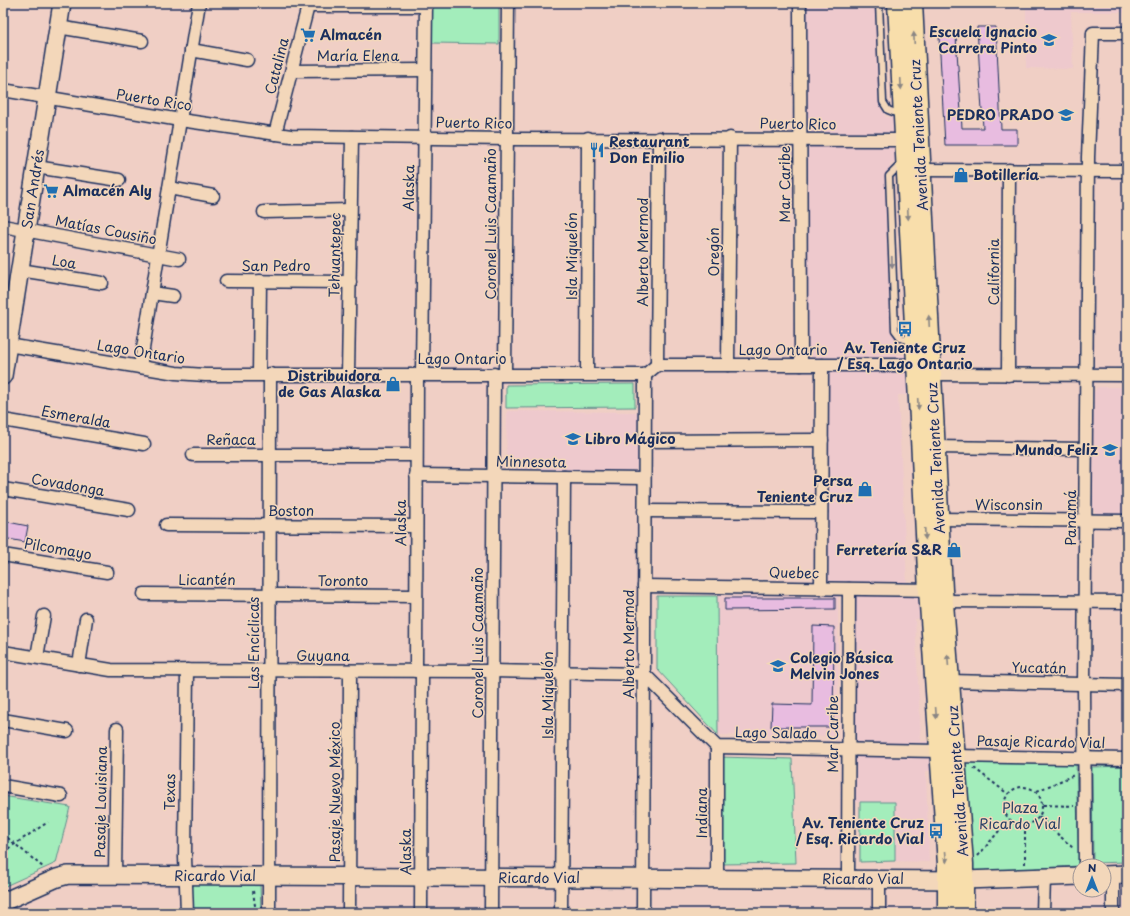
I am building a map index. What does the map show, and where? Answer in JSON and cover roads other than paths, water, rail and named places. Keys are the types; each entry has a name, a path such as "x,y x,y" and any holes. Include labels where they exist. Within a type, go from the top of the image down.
{"main road":[{"name":"Avenida Teniente Cruz","path":"897,3 914,341 939,594 950,682 955,756 956,880 947,913"},
{"name":"Avenida Teniente Cruz","path":"913,3 935,447 940,519 938,750 956,880 964,913"}],"street":[{"name":"San Andrés","path":"3,376 62,3"},
{"path":"140,367 199,3"},
{"name":"Coronel Luis Caamaño","path":"491,913 494,476 500,374 507,139 508,3"},
{"name":"Mar Caribe","path":"800,3 801,365"},
{"path":"305,5 426,4"},
{"name":"Alaska","path":"421,913 419,671 416,596 416,455 425,138 426,4"},
{"name":"Catalina","path":"275,134 292,71 305,5"},
{"path":"58,27 142,41"},
{"name":"Panamá","path":"1085,858 1084,684 1088,170 1093,33 1127,33"},
{"path":"191,50 247,60"},
{"name":"María Elena","path":"292,71 425,70"},
{"name":"Puerto Rico","path":"3,90 180,120 275,134 352,137 507,139 800,138 904,140"},
{"name":"Tehuantepec","path":"348,374 352,137"},
{"name":"Isla Miquelón","path":"587,374 588,138"},
{"name":"Alberto Mermod","path":"657,366 659,138"},
{"name":"Oregón","path":"728,365 730,138"},
{"path":"36,167 119,180"},
{"path":"921,170 1127,170"},
{"name":"California","path":"1008,375 1009,170"},
{"path":"169,188 213,196"},
{"path":"264,212 350,210"},
{"name":"Matías Cousiño","path":"3,226 179,259"},
{"name":"Loa","path":"20,270 102,283"},
{"name":"San Pedro","path":"226,281 350,282"},
{"name":"Las Encíclicas","path":"260,281 264,374 270,454 268,913"},
{"path":"152,293 173,296"},
{"name":"Lago Ontario","path":"8,345 190,375 645,375"},
{"path":"821,589 822,365"},
{"name":"Lago Ontario","path":"657,366 916,365"},
{"path":"645,375 657,366"},
{"path":"932,374 1127,375"},
{"name":"Alberto Mermod","path":"643,913 645,375"},
{"name":"Esmeralda","path":"3,420 144,444"},
{"path":"645,441 822,440"},
{"path":"935,447 1086,449"},
{"path":"270,454 416,455"},
{"name":"Reñaca","path":"193,455 270,454"},
{"name":"Minnesota","path":"416,475 644,478"},
{"name":"Isla Miquelón","path":"561,913 564,477"},
{"name":"Covadonga","path":"3,489 129,510"},
{"path":"644,511 821,512"},
{"name":"Wisconsin","path":"940,519 1127,520"},
{"name":"Boston","path":"166,525 416,526"},
{"name":"Pilcomayo","path":"3,555 107,572"},
{"name":"Quebec","path":"644,586 849,589 1085,602 1127,602"},
{"name":"Mar Caribe","path":"848,879 849,589"},
{"name":"Licantén","path":"144,594 269,596"},
{"name":"Toronto","path":"269,596 416,596"},
{"path":"37,657 44,616"},
{"path":"79,665 86,619"},
{"name":"Guyana","path":"3,652 111,670 493,671 644,674"},
{"name":"Texas","path":"187,670 185,849 187,913"},
{"name":"Pasaje Nuevo México","path":"349,913 350,671"},
{"name":"Lago Salado","path":"644,674 717,747 938,750"},
{"name":"Yucatán","path":"950,682 1127,685"},
{"path":"3,720 67,731"},
{"name":"Pasaje Louisiana","path":"115,875 117,729"},
{"name":"Indiana","path":"717,747 717,879"},
{"name":"Pasaje Ricardo Vial","path":"955,756 1085,764 1127,759"},
{"path":"3,786 61,796"},
{"path":"1113,913 1115,874"},
{"name":"Ricardo Vial","path":"3,902 62,876 115,875 879,880 956,880 1072,876"},
{"path":"1043,913 1044,877"},
{"path":"879,880 879,913"}],"lane":[{"path":"879,3 883,102 888,110 903,115"}],"place":[{"name":"Almacén","path":"308,35"},
{"name":"Escuela Ignacio Carrera Pinto","path":"1049,40"},
{"name":"PEDRO PRADO","path":"1066,115"},
{"name":"Restaurant Don Emilio","path":"597,150"},
{"name":"Botillería","path":"961,175"},
{"name":"Almacén Aly","path":"51,191"},
{"name":"Av. Teniente Cruz / Esq. Lago Ontario","path":"905,329"},
{"name":"Distribuidora de Gas Alaska","path":"393,384"},
{"name":"Libro Mágico","path":"573,439"},
{"name":"Mundo Feliz","path":"1110,450"},
{"name":"Persa Teniente Cruz","path":"865,489"},
{"name":"Ferretería S&R","path":"954,550"},
{"name":"Colegio Básica Melvin Jones","path":"778,666"},
{"name":"Av. Teniente Cruz / Esq. Ricardo Vial","path":"936,831"}],"park label":[{"name":"Plaza Ricardo Vial","path":"1020,816"}]}
